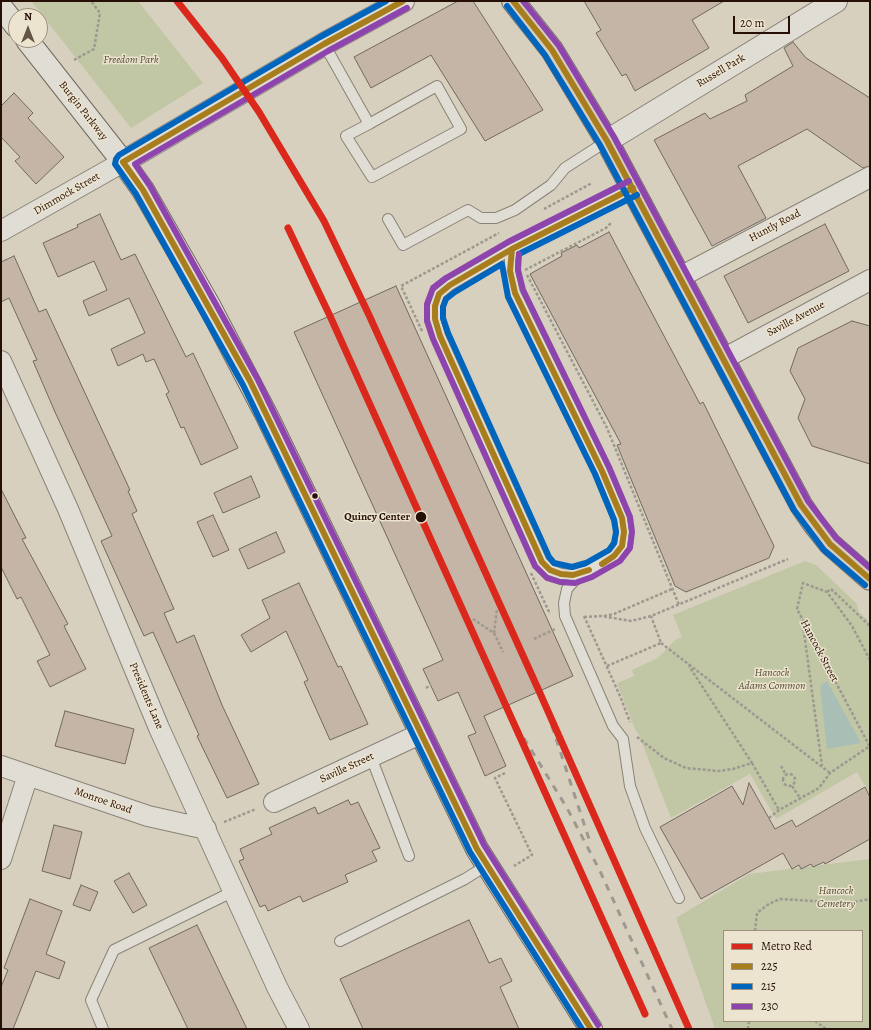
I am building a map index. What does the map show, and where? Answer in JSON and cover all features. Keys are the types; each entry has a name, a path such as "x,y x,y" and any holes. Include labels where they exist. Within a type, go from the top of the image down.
{"main road":[{"name":"Dimmock Street","path":"123,162 324,44 403,1"},
{"path":"513,1 552,50 607,141 801,505 814,524 847,560 870,579"},
{"name":"Russell Park","path":"607,141 836,1"},
{"path":"1,7 8,16"},
{"name":"Burgin Parkway","path":"33,48 123,162 147,197 250,381 464,824 487,865 591,1029"}],"street":[{"name":"Dimmock Street","path":"1,231 123,162"},
{"name":"Huntly Road","path":"680,277 870,177"},
{"name":"Saville Avenue","path":"723,359 870,280"},
{"name":"Presidents Lane","path":"1,361 68,509 159,728 277,987 299,1029"},
{"name":"Saville Street","path":"274,802 420,734"},
{"name":"Monroe Road","path":"1,766 148,816 206,829"},
{"path":"1,859 28,775"}],"lane":[{"path":"324,44 369,124"},
{"path":"437,86 461,129 372,177 346,136 369,124 437,86"},
{"path":"388,219 402,245 468,210 481,218 496,218 515,210 551,185 565,168 607,141"},
{"path":"589,570 573,575 561,574 550,570 542,562 440,336 434,319 434,306 440,294 450,285 485,264 512,248 633,188"},
{"path":"512,248 510,271 515,294 602,471 622,518 624,532 622,546 614,556 575,580 567,590 564,603 565,616 613,726 623,739 630,786 646,828 679,898"},
{"path":"371,757 409,856"},
{"path":"340,940 465,879 487,865"},
{"path":"103,1029 91,1000 114,950 234,891"}],"path":[{"path":"74,60 94,49 100,13 91,1"},
{"path":"611,223 606,228 525,270 607,428 679,605"},
{"path":"601,616 623,621 651,616 788,559"},
{"name":"Hancock Street","path":"827,592 803,582 797,609 870,747"},
{"path":"534,639 584,616 614,614 672,589"},
{"path":"870,626 831,590 827,592 852,626 870,660"},
{"path":"494,633 497,609"},
{"path":"584,616 624,706 631,728"},
{"path":"651,616 662,643 830,773"},
{"path":"473,619 494,633 503,652"},
{"path":"803,622 822,767"},
{"path":"590,674 662,643"},
{"path":"690,666 752,763 779,810"},
{"path":"426,688 431,685"},
{"path":"635,735 660,755 686,768 718,772 752,763"},
{"path":"769,818 779,810 819,788 830,773 870,747"},
{"path":"781,766 786,775"},
{"path":"505,773 494,778 532,855 514,866"},
{"path":"786,775 794,776 795,782 792,786"},
{"path":"786,775 783,780 784,784 788,787 792,786"},
{"path":"792,786 800,798"},
{"path":"206,829 274,802"},
{"path":"755,930 757,913 769,904 780,899 848,903 870,899"},
{"path":"816,1022 826,1029"}],"green space":[{"name":"Freedom Park","path":"31,1 138,1 203,83 131,128 48,23 48,8 37,8"},
{"name":"Hancock Adams Common","path":"805,561 816,565 856,603 859,612 870,622 870,794 857,772 776,819 750,774 671,818 617,683 634,676 632,670 658,658 675,640 682,637 673,615"},
{"name":"Hancock Cemetery","path":"870,859 870,1029 715,1029 676,918 749,874"}],"shaded area":[{"path":"827,681 861,743 827,749 820,686"}],"building":[{"path":"458,1 473,1 543,110 485,141 431,55 371,88 354,57"},
{"path":"584,1 724,1 692,20 709,48 635,91 626,74 622,76 596,33 601,30"},
{"path":"793,42 806,58 870,98 870,166 863,168 807,129 738,166 766,218 712,246 654,140 705,113 710,119 747,101 745,95 793,66 784,48"},
{"path":"14,93 33,113 28,118 64,157 36,184 15,161 20,157 1,137 1,106"},
{"path":"100,214 121,260 135,254 186,357 193,353 238,448 201,465 184,427 181,428 166,394 169,392 154,359 146,362 143,354 118,366 111,349 145,333 129,298 89,316 83,301 107,290 94,261 58,277 43,243 78,227 77,225"},
{"path":"825,224 849,271 748,323 724,276"},
{"path":"609,232 700,404 703,402 774,546 769,558 686,592 675,586 617,445 621,444 530,274 562,256 561,253 577,245 579,248"},
{"path":"14,256 39,312 46,309 130,490 128,491 137,511 132,514 174,609 164,613 177,643 194,635 222,705 259,784 227,798 197,736 199,735 153,632 144,636 101,541 112,536 55,412 33,361 37,360 9,298 1,302 1,262"},
{"path":"396,286 573,676 484,716 506,766 485,776 468,736 476,733 458,692 438,701 423,669 443,660 294,332"},
{"path":"852,321 870,326 870,464 812,446 798,418 805,399 790,371 798,348"},
{"path":"251,476 260,497 223,513 214,493"},
{"path":"1,489 26,538 22,539 68,624 64,626 86,669 50,687 37,661 50,655 21,597 17,599 1,567"},
{"path":"213,515 229,550 213,557 197,522"},
{"path":"276,532 285,552 248,569 239,549"},
{"path":"299,583 338,667 341,666 368,724 330,740 304,682 308,680 286,631 251,652 241,635 270,618 262,600"},
{"path":"65,711 134,729 125,764 55,746"},
{"path":"749,783 775,829 792,820 796,827 865,787 870,797 870,839 825,864 824,862 813,867 811,864 801,869 799,865 792,869 783,853 701,899 660,827 732,786 743,805"},
{"path":"348,800 351,805 358,802 380,848 372,851 377,861 345,875 348,882 303,902 300,896 268,911 265,905 260,907 239,861 244,859 240,849 272,834 269,828 315,807 318,814"},
{"path":"54,825 82,832 70,879 42,871"},
{"path":"129,873 147,905 133,913 114,881"},
{"path":"81,885 98,892 90,911 73,905"},
{"path":"30,899 62,911 46,954 65,962 59,979 36,971 13,1029 1,1029 1,987 8,970 4,968"},
{"path":"469,920 489,963 501,958 512,981 500,987 519,1029 363,1029 340,979"},
{"path":"197,925 247,1029 188,1029 149,948"}],"railway":[{"path":"543,699 589,839"},
{"path":"509,714 567,808 600,871 672,1029"}],"metro line":[{"name":"Red","path":"177,1 222,58 259,112 324,221 369,315 539,691 689,1029"},
{"name":"Red","path":"288,228 330,316 645,1014"}],"transit line":[{"name":"215","path":"386,1 320,37 119,155 115,164 136,194 243,385 470,852 582,1029"},
{"name":"225","path":"123,162 324,44 403,1"},
{"name":"225","path":"513,1 552,50 607,141 801,505 830,544 870,579"},
{"name":"230","path":"523,1 559,46 614,137 808,501 836,538 870,568"},
{"name":"215","path":"507,6 545,55 600,145 794,510 824,550 865,585"},
{"name":"230","path":"407,8 328,51 135,164 150,186 257,378 484,845 598,1025"},
{"name":"225","path":"123,162 143,190 250,381 477,849 591,1029"},
{"name":"230","path":"508,242 629,181"},
{"name":"225","path":"589,570 573,575 561,574 550,570 542,562 440,336 435,319 435,306 439,294 450,285 512,249 633,188"},
{"name":"215","path":"519,254 637,195"},
{"name":"230","path":"508,242 446,278 433,288 427,304 427,321 433,339 535,566 547,578 560,582 575,583 592,577 620,561 630,548 632,532 630,517 609,467 523,290 518,270 519,254"},
{"name":"225","path":"512,249 510,271 515,293 602,471 622,518 624,532 622,546 614,556 602,564"},
{"name":"215","path":"502,264 508,297 595,474 614,520 616,532 614,543 609,550 586,563 572,567 554,563 549,557 448,333 443,318 443,307 446,299 502,264"}],"place":[{"name":"Quincy Center","path":"421,517"}]}
